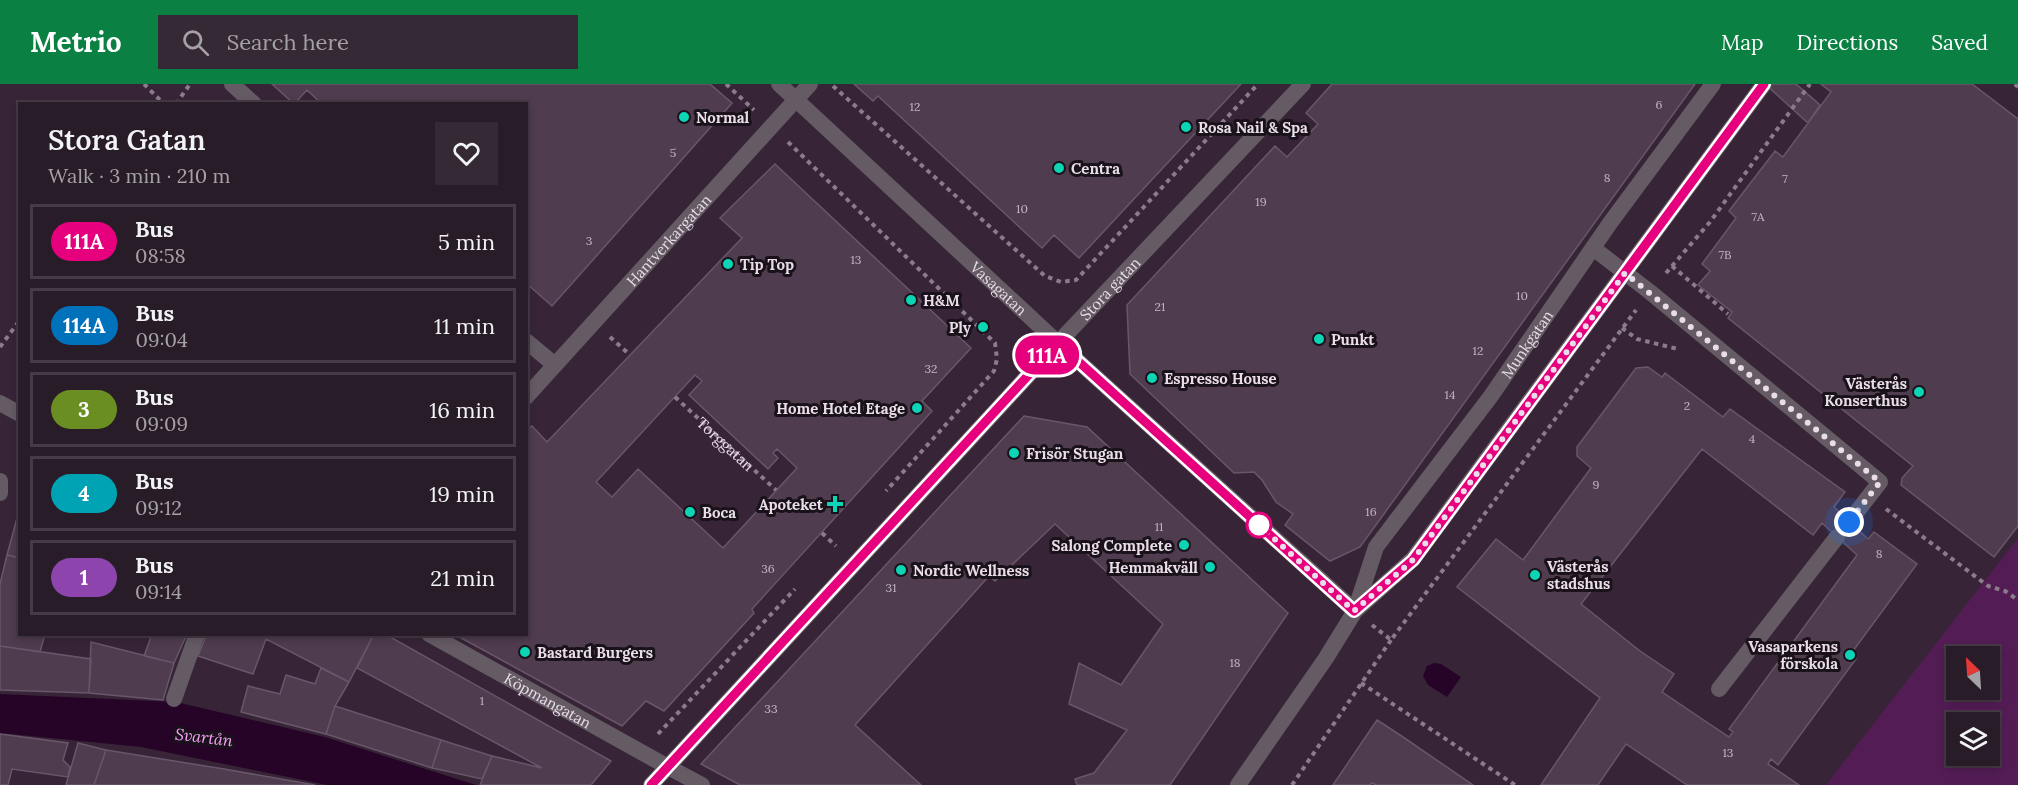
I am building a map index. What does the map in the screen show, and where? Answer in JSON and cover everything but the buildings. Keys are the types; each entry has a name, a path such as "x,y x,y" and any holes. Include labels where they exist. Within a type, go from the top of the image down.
{"street":[{"path":"232,84 252,102"},
{"name":"Vasagatan","path":"779,84 1058,343 1354,611"},
{"name":"Hantverkargatan","path":"528,395 810,84"},
{"name":"Stora gatan","path":"651,785 1058,343 1303,84"},
{"name":"Munkgatan","path":"1238,785 1326,658 1354,611 1376,547 1491,396 1593,248 1713,84"},
{"name":"Munkgatan","path":"1354,611 1413,560 1764,84"},
{"path":"1593,248 1650,292 1880,482 1849,522"},
{"path":"528,343 555,365"},
{"path":"0,404 18,413"},
{"path":"0,481 0,493"},
{"path":"1719,689 1838,537"},
{"path":"174,699 196,636"},
{"name":"Köpmangatan","path":"433,636 702,785"}],"path":[{"path":"144,84 162,102"},
{"path":"177,102 190,84"},
{"path":"726,84 995,343 997,359 994,371 883,494"},
{"path":"831,84 1045,276 1061,282 1076,280 1258,84"},
{"path":"1292,785 1391,640 1650,292 1710,222 1810,84"},
{"path":"1672,266 1728,314"},
{"path":"0,346 18,323"},
{"name":"Torggatan","path":"675,397 776,490"},
{"path":"822,533 836,546 828,554"},
{"path":"642,752 795,589"},
{"path":"1354,611 1391,640"},
{"path":"1361,683 1515,785"}],"shaded area":[{"path":"2018,538 2018,785 1826,785"}],"water":[{"path":"1434,663 1441,664 1461,677 1447,697 1428,685 1423,676 1427,666"},
{"name":"Svartån","path":"0,694 176,702 325,737 476,785 327,785 141,747 0,733"}],"bus line":[{"name":"111A","path":"651,785 1058,343 1354,611 1413,560 1764,84"}],"place":[{"name":"Normal","path":"684,117"},
{"name":"Rosa Nail & Spa","path":"1186,127"},
{"name":"Centra","path":"1059,168"},
{"name":"Tip Top","path":"728,264"},
{"name":"H&M","path":"911,300"},
{"name":"Ply","path":"983,327"},
{"name":"Punkt","path":"1319,339"},
{"name":"Espresso House","path":"1152,378"},
{"name":"Västerås Konserthus","path":"1919,392"},
{"name":"Home Hotel Etage","path":"917,408"},
{"name":"Frisör Stugan","path":"1014,453"},
{"name":"Apoteket","path":"835,504"},
{"name":"Boca","path":"690,512"},
{"name":"Salong Complete","path":"1184,545"},
{"name":"Hemmakväll","path":"1210,567"},
{"name":"Nordic Wellness","path":"901,570"},
{"name":"Västerås stadshus","path":"1535,575"},
{"name":"Bastard Burgers","path":"525,652"},
{"name":"Vasaparkens förskola","path":"1850,655"}],"route":[{"path":"1259,525 1354,611 1413,560 1625,273 1880,482 1849,522"}]}
